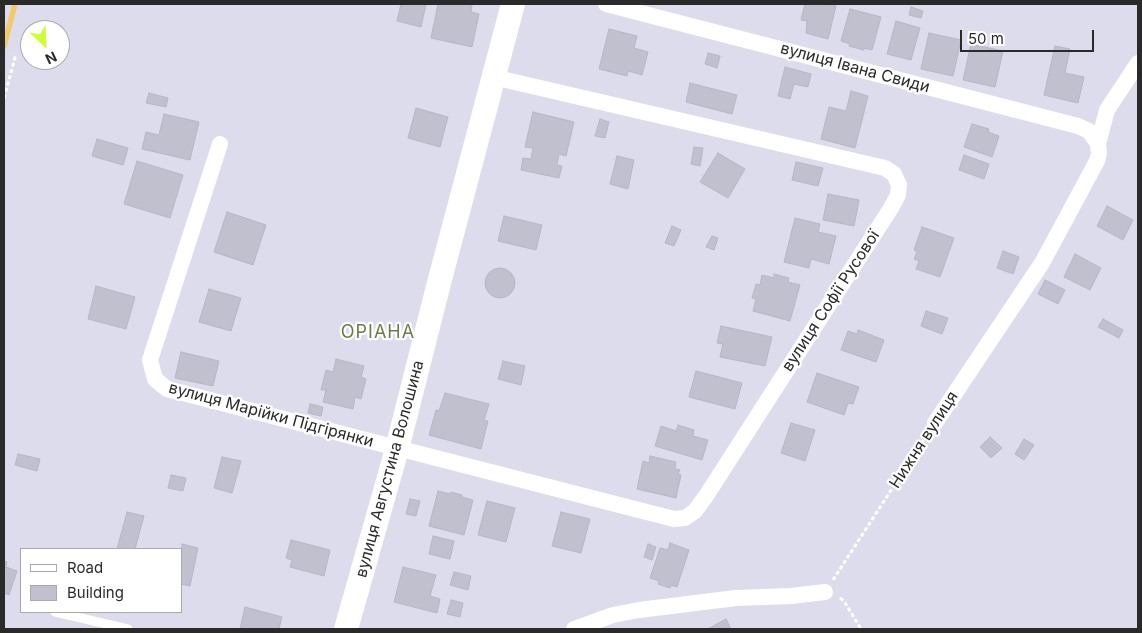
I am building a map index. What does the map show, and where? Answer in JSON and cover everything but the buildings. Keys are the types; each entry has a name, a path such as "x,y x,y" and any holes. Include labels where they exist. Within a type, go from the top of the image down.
{"street":[{"name":"вулиця Августина Волошина","path":"346,629 397,449 493,77 514,4"},
{"name":"вулиця Івана Свиди","path":"606,4 1078,126 1088,131 1098,144"},
{"name":"Нижня вулиця","path":"935,422 1042,263 1097,161 1099,153 1098,144 1108,110 1138,64"},
{"name":"вулиця Софії Русової","path":"397,449 674,519 685,518 695,510 706,496 898,196 899,185 894,174 885,168 493,77"},
{"name":"вулиця Марійки Підгірянки","path":"220,144 150,360 155,379 167,389 397,449"},
{"path":"574,629 613,615 638,610 736,598 791,596 825,592"}],"lane":[{"path":"59,613 128,629"}],"path":[{"path":"4,98 16,54"},
{"name":"Нижня вулиця","path":"825,592 935,422"},
{"path":"825,592 835,595 844,601 861,629"}],"waterway":[{"path":"4,46 15,4"}],"district":[{"name":"ОРІАНА","path":"378,333"}]}
